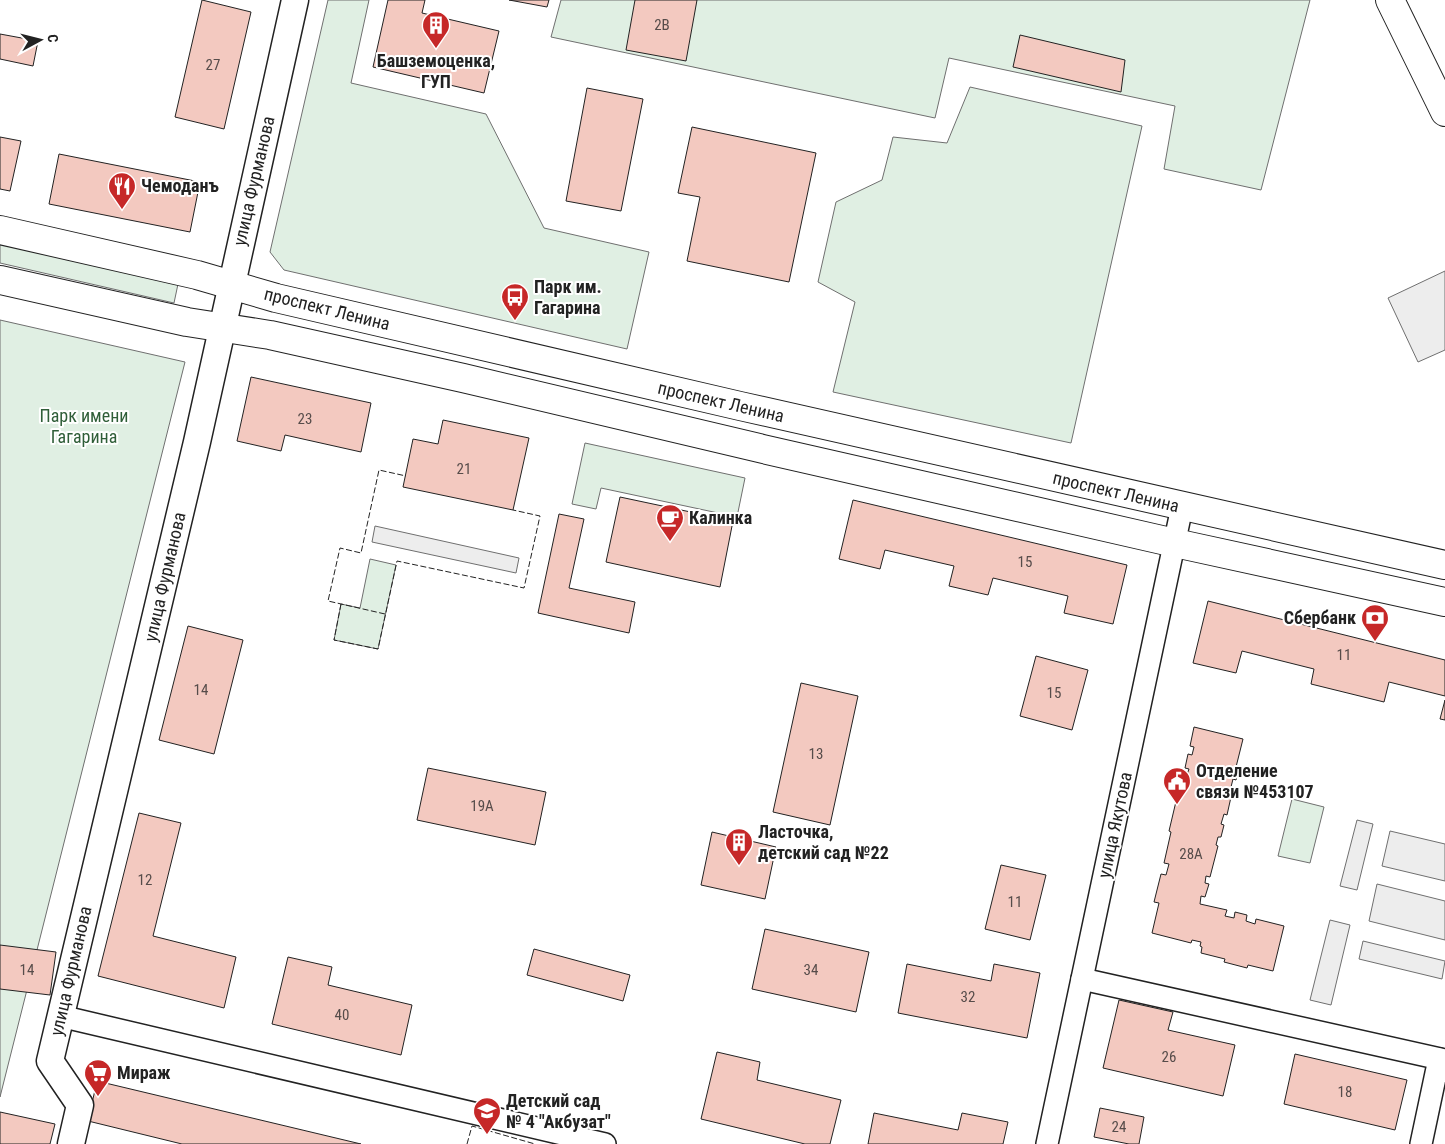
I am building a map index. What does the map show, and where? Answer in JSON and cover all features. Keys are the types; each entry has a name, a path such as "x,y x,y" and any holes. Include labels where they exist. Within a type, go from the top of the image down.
{"main road":[{"path":"1390,0 1445,112"},
{"name":"проспект Ленина","path":"0,230 197,274 276,298 740,406 1445,566"},
{"name":"проспект Ленина","path":"0,280 187,322 223,326 463,378 756,448 1445,602"}],"street":[{"name":"улица Фурманова","path":"71,1144 80,1105 50,1061 198,442 231,284 295,0"},
{"name":"улица Якутова","path":"1047,1144 1182,507"},
{"path":"1082,979 1442,1059 1421,1144"},
{"path":"60,1016 605,1144"}],"green space":[{"path":"328,0 369,0 351,83 486,114 544,228 649,252 627,349 284,270 270,252"},
{"path":"561,0 1310,0 1261,190 1164,169 1175,106 949,58 935,118 551,37"},
{"path":"970,87 1142,126 1071,443 833,392 855,302 818,282 836,202 882,180 893,137 947,143"},
{"path":"0,242 178,284 174,303 0,263"},
{"name":"Парк имени Гагарина","path":"0,320 185,362 0,1097"},
{"path":"585,443 745,478 737,517 601,488 596,509 572,504"},
{"path":"370,559 396,565 378,649 334,640 341,604 360,608"},
{"path":"1292,799 1324,807 1310,863 1278,856"}],"shaded area":[{"path":"1445,271 1445,350 1418,362 1388,298"},
{"path":"375,526 519,558 516,573 372,542"},
{"path":"1357,820 1373,824 1357,890 1340,886"},
{"path":"1390,831 1445,844 1445,881 1382,866"},
{"path":"1377,884 1445,901 1445,940 1369,921"},
{"path":"1330,920 1350,925 1331,1005 1310,1000"},
{"path":"1363,941 1445,961 1442,979 1359,959"}],"building":[{"path":"202,0 251,12 224,129 175,117"},
{"name":"Башземоценка, ГУП","path":"388,0 425,0 422,13 499,31 484,93 373,67"},
{"path":"509,0 549,0 547,7"},
{"path":"635,0 697,0 686,61 626,50"},
{"path":"0,34 38,41 33,66 0,59"},
{"path":"1020,35 1125,60 1121,92 1013,67"},
{"path":"587,88 643,99 621,211 566,201"},
{"path":"692,127 816,153 789,282 687,261 700,197 678,193"},
{"path":"0,137 21,141 10,191 0,189"},
{"path":"59,154 200,182 190,232 49,204"},
{"path":"251,377 371,403 361,452 285,435 281,451 237,441"},
{"path":"443,420 529,438 513,510 403,487 413,439 438,444"},
{"path":"620,497 733,521 720,587 606,562"},
{"path":"853,500 1127,565 1113,624 1064,613 1068,596 993,578 988,595 949,586 954,566 885,550 880,569 839,559"},
{"path":"559,514 584,519 569,588 635,602 629,633 538,613"},
{"path":"1208,601 1445,660 1445,696 1389,682 1384,702 1311,684 1314,669 1242,651 1236,673 1193,663"},
{"path":"188,626 243,640 214,754 159,740"},
{"path":"1036,656 1088,670 1072,730 1020,716"},
{"path":"801,683 858,696 830,825 773,812"},
{"path":"1445,700 1445,720 1440,719"},
{"path":"1194,727 1243,739 1236,767 1239,768 1236,780 1233,779 1227,815 1224,814 1221,824 1224,825 1221,837 1218,837 1216,845 1218,846 1210,877 1206,876 1205,883 1209,884 1205,897 1201,896 1200,904 1227,910 1225,916 1234,918 1235,912 1247,915 1246,921 1255,924 1256,919 1284,926 1273,971 1248,965 1247,968 1224,962 1225,959 1201,953 1201,942 1192,940 1191,943 1152,933 1159,903 1154,902 1161,874 1166,875 1169,864 1164,863 1171,832 1169,831 1182,776 1186,777 1189,769 1185,768 1188,754 1192,755 1194,747 1190,746"},
{"path":"428,768 546,792 535,845 417,820"},
{"path":"139,813 181,823 153,936 236,957 224,1008 98,976"},
{"name":"Ласточка, детский сад №22","path":"712,832 776,847 765,899 701,885"},
{"path":"1001,865 1046,875 1030,940 985,929"},
{"path":"765,929 869,952 856,1012 752,989"},
{"path":"0,945 56,952 50,995 0,989"},
{"path":"534,949 630,975 623,1001 527,975"},
{"path":"288,957 332,967 328,985 412,1005 401,1055 272,1024"},
{"path":"907,964 991,981 994,964 1040,973 1027,1038 898,1013"},
{"path":"1119,1000 1173,1012 1168,1030 1235,1045 1223,1096 1103,1068"},
{"path":"717,1052 760,1062 757,1080 841,1100 830,1144 805,1144 701,1119"},
{"path":"1295,1054 1407,1080 1395,1130 1284,1104"},
{"path":"97,1081 361,1144 182,1144 88,1121"},
{"path":"1100,1108 1144,1117 1139,1144 1129,1144 1094,1137"},
{"path":"0,1112 55,1124 50,1144 0,1144"},
{"path":"874,1113 958,1130 962,1113 1008,1122 1003,1144 868,1144"}],"fence":[{"path":"385,614 328,601 340,548 361,553 379,470 406,476"},
{"path":"341,604 334,640 378,649 397,561 524,588 540,516 513,510"},
{"path":"467,1144 472,1126 535,1144"}],"place":[{"name":"Башземоценка, ГУП","path":"436,49"},
{"name":"Чемоданъ","path":"122,210"},
{"name":"Парк им. Гагарина","path":"515,321"},
{"name":"Калинка","path":"670,542"},
{"name":"Сбербанк","path":"1375,642"},
{"name":"Отделение связи №453107","path":"1177,805"},
{"name":"Ласточка, детский сад №22","path":"739,866"},
{"name":"Мираж","path":"98,1097"},
{"name":"Детский сад № 4 \"Акбузат\"","path":"487,1135"}]}
